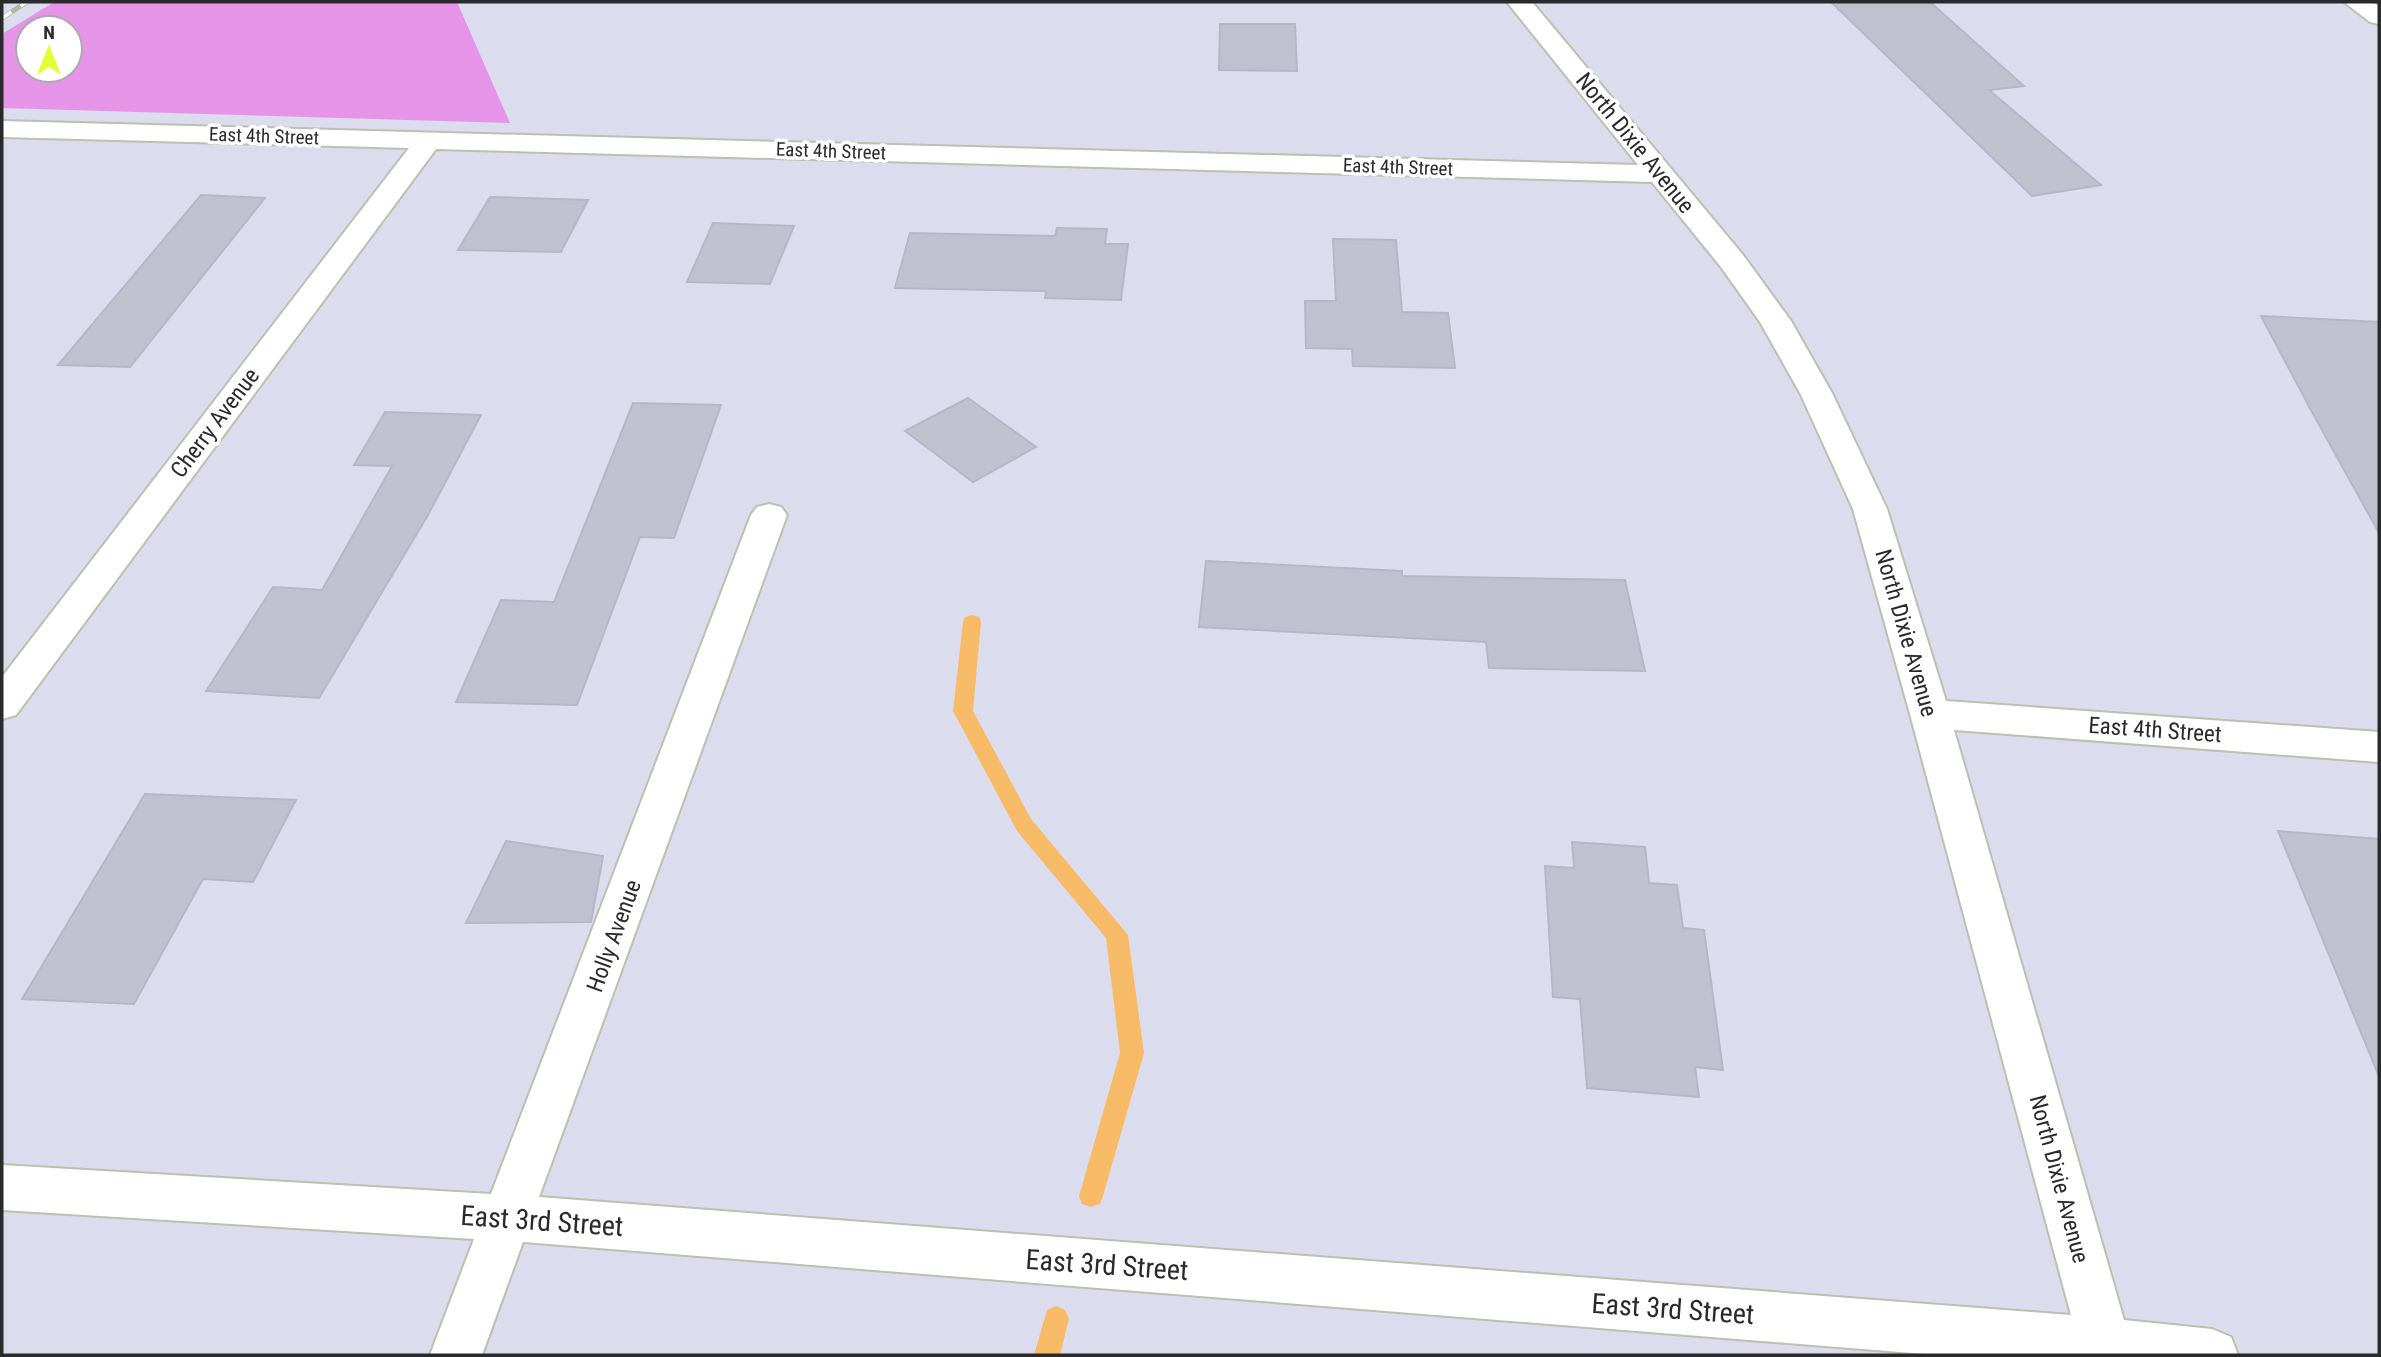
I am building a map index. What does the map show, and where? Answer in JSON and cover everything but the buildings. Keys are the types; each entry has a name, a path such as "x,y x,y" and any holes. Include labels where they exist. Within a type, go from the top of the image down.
{"street":[{"name":"North Dixie Avenue","path":"1519,2 1732,261 1775,321 1816,393 1870,509 1930,714 2106,1349"},
{"path":"2356,2 2379,17"},
{"name":"East 4th Street","path":"2,129 1661,174"},
{"name":"Cherry Avenue","path":"2,705 429,140"},
{"name":"Holly Avenue","path":"456,1355 769,515"},
{"name":"East 4th Street","path":"1930,714 2379,747"},
{"name":"East 3rd Street","path":"2,1188 509,1218 2106,1349 2212,1355"}],"shaded area":[{"path":"54,2 457,2 510,123 2,108 2,34 14,27 14,84 84,84 84,14 34,14"}],"waterway":[{"path":"972,622 963,711 1024,825 1117,935 1132,1053 1091,1196"},
{"path":"1047,1355 1056,1319"}],"railway":[{"path":"2,18 27,2"}]}
